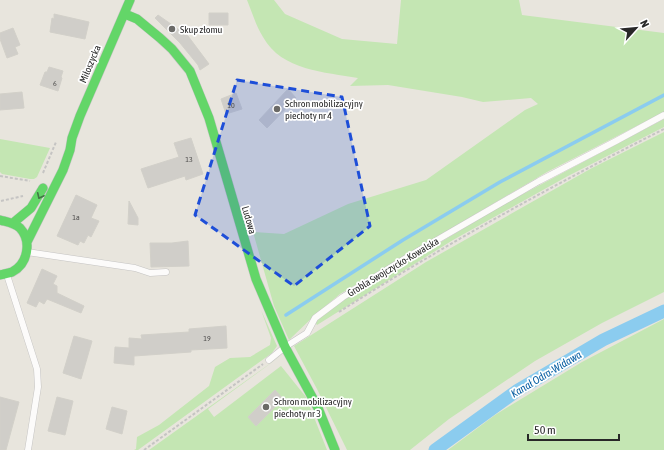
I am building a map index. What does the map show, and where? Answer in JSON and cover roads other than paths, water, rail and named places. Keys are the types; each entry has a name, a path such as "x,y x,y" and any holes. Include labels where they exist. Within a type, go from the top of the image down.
{"street":[{"name":"Miłoszycka","path":"27,242 63,170 80,116 130,0"},
{"name":"Ludowa","path":"125,14 137,19 160,38 172,49 190,71 209,118 256,279 285,347 318,408 335,450"},
{"name":"Miłoszycka","path":"57,159 72,138"},
{"path":"13,223 26,215 36,204 44,178"},
{"path":"1,218 20,228 27,242 25,260 14,272 3,275"}],"lane":[{"name":"Grobla Swojczycko-Kowalska","path":"268,360 307,333 315,318 344,297 406,258 539,181 664,115"},
{"path":"27,252 135,268 150,273 166,272"},
{"path":"3,275 37,369 38,387 28,450"}],"waterway":[{"path":"286,315 403,240 500,182 664,95"},
{"name":"Kanał Odra-Widawa","path":"435,450 518,390 603,340 664,311"}],"place":[{"name":"Skup złomu","path":"172,29"},
{"name":"Schron mobilizacyjny piechoty nr 4","path":"277,109"},
{"name":"Schron mobilizacyjny piechoty nr 3","path":"266,407"}]}
